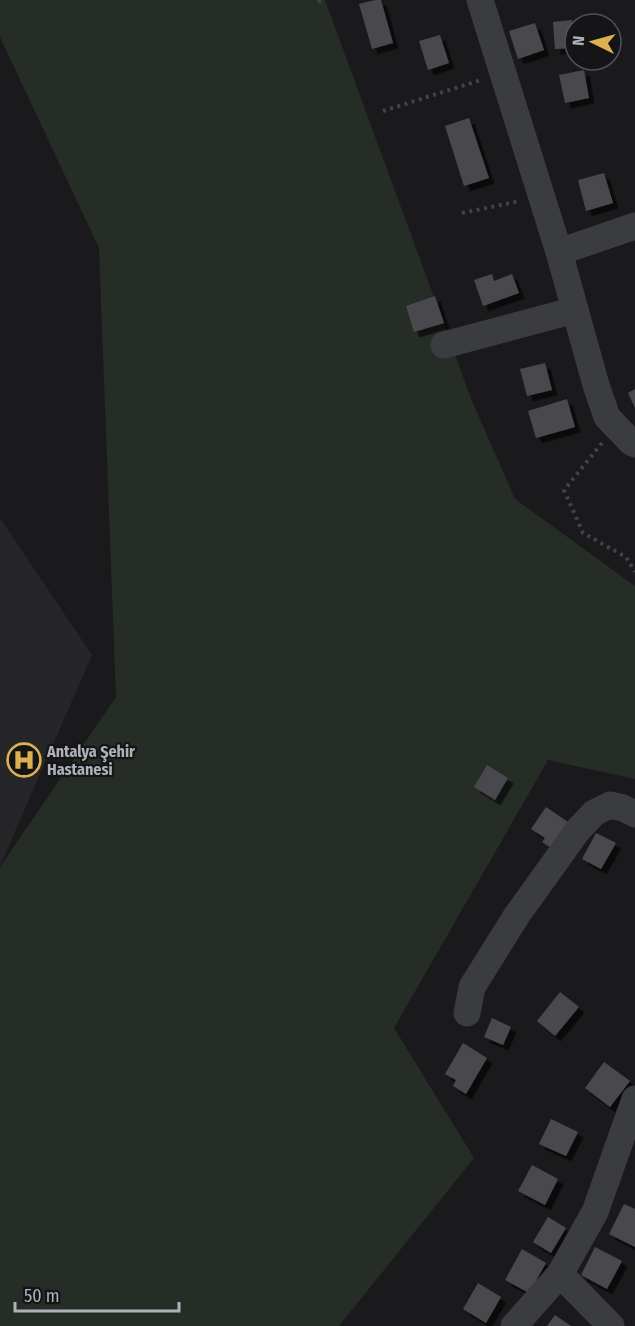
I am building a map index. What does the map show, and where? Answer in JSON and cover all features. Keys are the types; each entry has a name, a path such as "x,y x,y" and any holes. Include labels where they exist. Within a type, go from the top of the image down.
{"street":[{"path":"480,0 559,252 596,385 607,417 626,435"},
{"path":"559,252 635,226"},
{"path":"444,345 575,310"},
{"path":"467,1013 472,987 517,915 578,830 594,813 610,805 635,814"},
{"path":"514,1326 560,1274 596,1212 635,1099"},
{"path":"560,1274 611,1326"}],"path":[{"path":"383,111 501,73"},
{"path":"462,213 541,196"},
{"path":"626,435 564,490 583,533 626,557 635,572"}],"shaded area":[{"path":"0,0 325,0 472,401 515,499 635,586 635,779 548,760 394,1028 474,1158 339,1326 0,1326 0,867 116,697 99,248 0,37"},
{"name":"Antalya Şehir Hastanesi","path":"0,518 92,655 0,866"}],"building":[{"path":"381,0 393,43 372,49 359,4"},
{"path":"563,21 563,49 555,49 553,22"},
{"path":"535,23 544,50 518,59 509,31"},
{"path":"440,35 449,63 428,70 419,41"},
{"path":"584,72 589,98 565,103 559,75"},
{"path":"469,118 489,178 464,186 445,126"},
{"path":"604,173 613,203 586,211 578,180"},
{"path":"492,274 494,281 512,274 519,293 483,306 474,280"},
{"path":"435,296 444,323 414,332 406,306"},
{"path":"545,363 552,390 527,396 520,369"},
{"path":"635,389 635,408 628,393"},
{"path":"567,399 575,427 536,438 528,411"},
{"path":"487,765 508,778 495,800 474,787"},
{"path":"546,807 571,824 554,850 542,842 545,838 531,829"},
{"path":"596,833 616,843 601,869 582,859"},
{"path":"560,992 579,1007 555,1036 537,1021"},
{"path":"492,1018 511,1027 503,1045 484,1037"},
{"path":"463,1043 487,1058 466,1094 453,1086 456,1080 445,1074"},
{"path":"604,1062 630,1081 610,1107 585,1088"},
{"path":"551,1119 578,1132 566,1156 539,1144"},
{"path":"532,1165 558,1179 545,1205 518,1191"},
{"path":"624,1204 635,1209 635,1247 609,1234"},
{"path":"548,1217 566,1228 551,1253 533,1242"},
{"path":"595,1247 622,1261 607,1289 581,1275"},
{"path":"522,1249 546,1263 529,1293 505,1280"},
{"path":"478,1283 501,1297 486,1323 463,1309"},
{"path":"555,1315 571,1326 547,1326"}],"place":[{"name":"Antalya Şehir Hastanesi","path":"24,760"}]}
